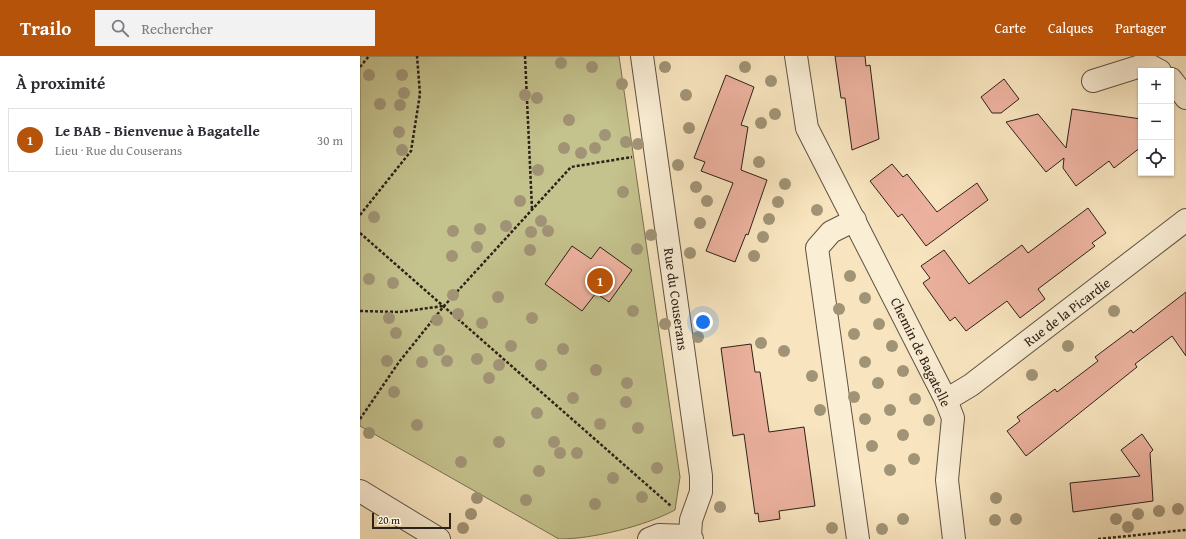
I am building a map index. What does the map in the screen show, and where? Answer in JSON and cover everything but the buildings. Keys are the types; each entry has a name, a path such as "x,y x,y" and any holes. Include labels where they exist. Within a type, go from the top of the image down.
{"street":[{"name":"Rue du Couserans","path":"642,56 701,476 701,492 691,532"},
{"name":"Chemin de Bagatelle","path":"796,56 807,128 946,400 953,418 947,480 954,539"},
{"path":"1093,81 1147,64 1154,68"},
{"path":"1174,83 1186,98"},
{"path":"855,220 831,232 817,248 858,539"},
{"name":"Rue de la Picardie","path":"946,400 970,385 1186,220"},
{"path":"360,492 439,539"},
{"path":"649,539 659,535 691,532"}],"path":[{"path":"360,67 369,56"},
{"path":"360,215 411,151 420,94 416,56"},
{"path":"525,56 532,210"},
{"path":"360,419 399,362 444,306 571,167 656,153"},
{"path":"360,233 675,510 691,532"},
{"path":"360,311 400,312 444,306"},
{"path":"1098,539 1186,530"}],"shaded area":[{"path":"360,56 619,56 680,477 675,510 663,516 634,526 603,534 559,539 360,426"}],"place":[{"name":"Le BAB - Bienvenue à Bagatelle","path":"600,281"}]}
